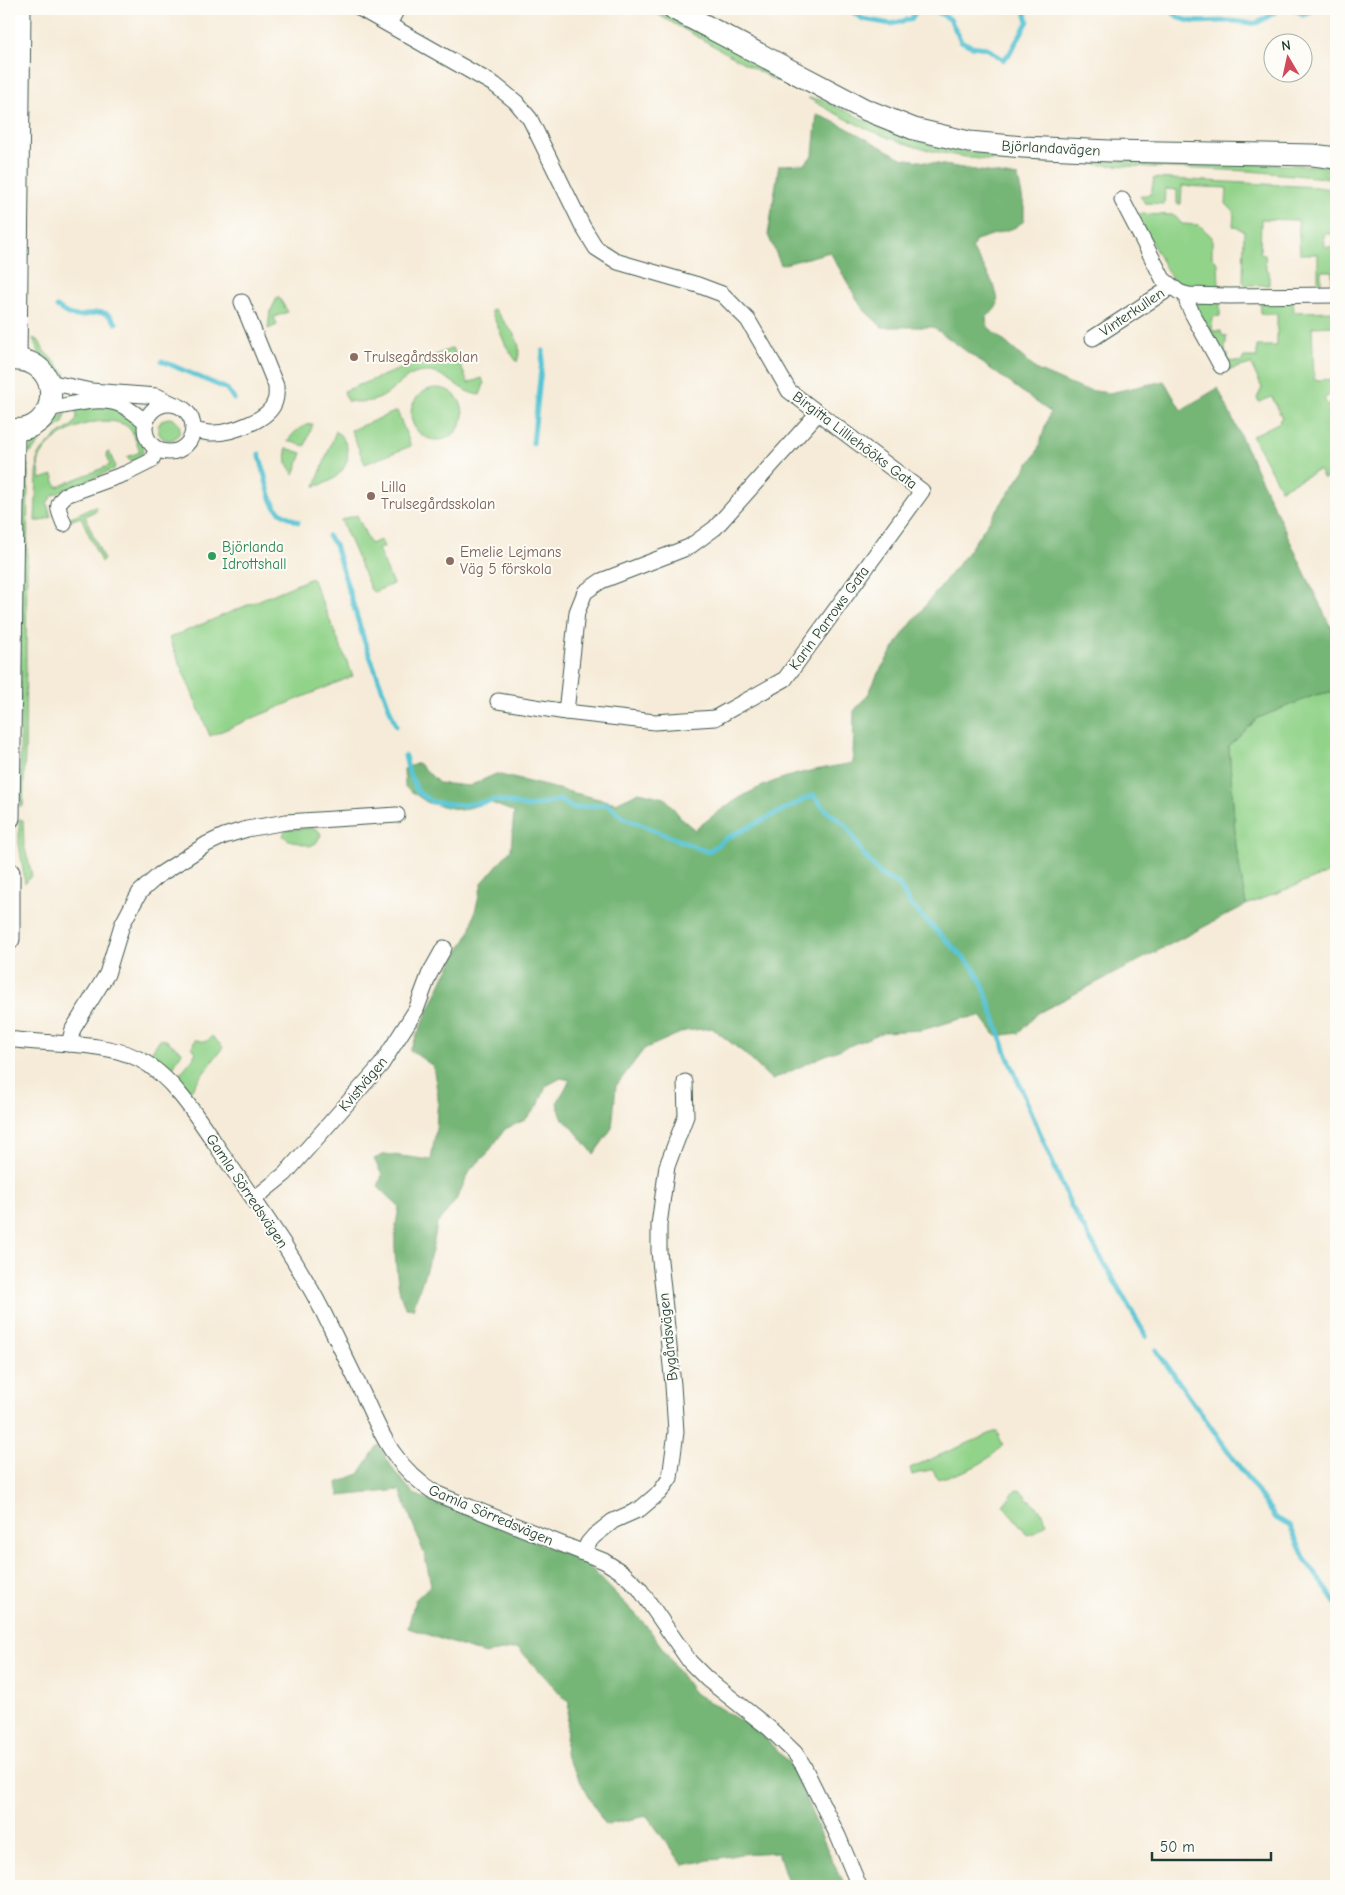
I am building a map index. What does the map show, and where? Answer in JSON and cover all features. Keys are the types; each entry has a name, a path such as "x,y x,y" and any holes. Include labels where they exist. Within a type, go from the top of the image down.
{"street":[{"path":"9,818 12,430 25,429 35,425 43,418 51,400 49,382 41,370 36,365 23,360 12,359 20,9"},
{"name":"Birgitta Lilliehööks Gata","path":"361,9 495,85 516,102 530,119 583,226 596,248 618,262 698,285 722,294 748,320 789,391 922,491"},
{"path":"389,24 397,9"},
{"name":"Björlandavägen","path":"674,9 864,109 896,123 933,135 969,142 1023,148 1336,156"},
{"name":"Björlandavägen","path":"700,9 802,77"},
{"path":"1122,200 1163,279 1170,286 1188,294 1255,297 1336,295"},
{"name":"Vinterkullen","path":"1094,338 1170,286"},
{"path":"1188,294 1187,302 1220,366"},
{"path":"194,430 212,433 232,430 261,419 273,407 276,400 276,386 242,302"},
{"path":"49,382 91,391 157,396 182,408 190,415 194,430 190,441 180,449 169,452 157,449 150,442 147,437 146,422 156,408 164,404 173,404"},
{"path":"48,409 88,402 112,402 121,405 146,422"},
{"path":"566,712 577,612 585,592 601,581 689,547 715,528 818,414"},
{"path":"64,524 58,509 60,502 66,495 152,461 157,449"},
{"name":"Karin Parrows Gata","path":"498,701 566,712 655,722 714,718 786,679 922,491"},
{"path":"69,1044 73,1029 107,974 122,925 132,906 140,892 159,875 207,844 246,829 286,822 397,815"},
{"path":"9,873 9,939"},
{"name":"Kvistvägen","path":"254,1199 286,1174 381,1065 416,1010 429,975 444,948"},
{"name":"Gamla Sörredsvägen","path":"9,1039 69,1044 120,1052 137,1058 155,1069 182,1097 254,1199 306,1281 330,1325 384,1441 405,1469 422,1485 437,1494 604,1561 623,1573 639,1588 690,1662 728,1697 783,1740 795,1753 803,1765 838,1836 859,1886"},
{"name":"Bygårdsvägen","path":"583,1553 588,1542 594,1536 614,1521 640,1509 660,1492 670,1478 676,1432 673,1384 659,1251 659,1225 667,1166 686,1116 685,1082"}],"green space":[{"path":"648,9 660,9 775,74 779,80 776,81"},
{"path":"808,98 822,100 895,134 934,146 959,151 1050,159 1336,166 1336,179 1249,171 985,160 931,151 899,142 859,125"},
{"path":"817,114 901,158 1018,177 1024,206 1024,221 1014,228 976,240 972,248 990,279 997,296 995,309 986,317 987,326 1037,370 1081,389 1109,393 1164,381 1181,410 1218,388 1330,626 1336,626 1336,691 1315,695 1258,718 1229,747 1236,847 1246,905 1038,1013 1019,1033 996,1036 981,1016 960,1019 922,1030 884,1032 821,1057 772,1080 744,1053 712,1028 685,1031 644,1049 616,1086 612,1128 594,1154 562,1118 557,1103 570,1080 561,1078 546,1086 538,1106 525,1120 505,1129 487,1154 471,1169 456,1200 437,1224 432,1251 413,1309 406,1308 400,1294 396,1262 395,1231 399,1207 378,1187 382,1175 374,1159 385,1154 431,1160 436,1129 438,1096 433,1066 410,1050 445,975 470,932 482,883 511,849 514,812 489,802 461,810 428,803 405,787 404,769 418,763 439,783 469,786 496,774 616,803 639,792 665,798 682,819 695,830 712,816 750,792 770,783 801,773 853,763 854,711 869,693 878,673 903,634 967,553 1037,452 1050,412 933,327 882,327 862,308 830,252 781,265 768,235 779,165 805,164 813,154"},
{"path":"1154,178 1317,187 1336,190 1334,234 1324,234 1325,247 1334,247 1336,287 1332,287 1332,271 1321,271 1321,287 1318,287 1318,254 1300,254 1298,220 1261,219 1260,253 1265,254 1266,270 1269,271 1269,285 1246,285 1243,282 1244,231 1233,226 1234,212 1226,204 1227,188 1182,186 1181,204 1177,204 1177,190 1165,189 1164,204 1145,203 1140,196 1151,194"},
{"path":"1136,214 1174,215 1182,224 1199,225 1212,237 1212,258 1218,263 1219,288 1198,290 1174,283"},
{"path":"278,296 288,312 274,317 277,325 268,329 270,312"},
{"path":"1220,300 1220,316 1213,317 1212,331 1221,331 1222,335 1226,336 1225,351 1228,354 1228,361 1241,362 1244,357 1257,357 1257,346 1277,346 1277,314 1261,314 1260,300 1293,300 1294,312 1336,311 1336,326 1312,327 1314,380 1336,379 1335,391 1324,399 1332,412 1336,409 1336,457 1327,462 1333,473 1324,479 1319,470 1281,489 1252,436 1280,422 1279,420 1282,418 1272,397 1259,402 1257,398 1262,388 1251,364 1229,370 1198,316 1196,306 1201,301"},
{"path":"495,309 517,339 519,354 517,362 506,346 491,311"},
{"path":"33,338 39,341 44,351 65,373 66,378 49,368 41,357"},
{"path":"453,348 468,383 482,378 484,384 480,395 465,390 439,374 424,372 405,379 390,392 378,399 366,402 347,401 344,391"},
{"path":"437,388 447,390 455,396 461,404 463,414 461,424 455,432 447,438 437,440 427,438 419,432 413,424 411,414 413,404 419,396 427,390"},
{"path":"108,406 121,412 134,423 143,440 144,446 141,457 132,461 127,457 140,452 131,430 125,425 102,421 89,423 64,434 44,450 38,467 41,479 53,475 57,487 110,465 106,453 109,452 115,465 114,469 53,495 47,503 51,517 35,521 38,455 55,437 73,425 77,418 76,410"},
{"path":"397,411 411,446 365,464 351,430"},
{"path":"66,414 63,423 43,437 31,453 29,452 34,439 43,428 53,420"},
{"path":"165,418 173,418 180,425 180,433 173,440 165,440 158,433 158,425"},
{"path":"313,424 305,446 288,441 299,429"},
{"path":"336,431 347,447 348,456 345,464 341,472 334,479 315,486"},
{"path":"286,448 302,453 294,475 287,464"},
{"path":"25,465 28,465 25,751 23,806 20,807 21,507"},
{"path":"95,506 97,510 85,516 104,560 101,562 81,517 70,521 69,518"},
{"path":"357,515 370,544 381,540 384,547 378,549 393,584 374,592 371,590 341,520"},
{"path":"312,578 353,676 210,736 169,638"},
{"path":"1336,691 1336,870 1246,905 1236,847 1229,747 1258,718 1315,695"},
{"path":"19,819 23,820 24,845 32,875 25,883 19,843"},
{"path":"316,829 321,835 316,843 310,846 289,840 283,836 285,830"},
{"path":"212,1036 223,1047 188,1094 176,1079 196,1052 192,1047 195,1040 206,1041"},
{"path":"160,1039 166,1040 182,1052 172,1069 169,1070 150,1054"},
{"path":"997,1432 1003,1445 981,1463 956,1474 937,1479 933,1469 912,1475 910,1468"},
{"path":"378,1445 395,1472 414,1494 584,1561 647,1626 693,1692 759,1732 791,1765 832,1860 846,1886 789,1886 778,1852 741,1854 683,1865 647,1816 605,1825 565,1754 569,1703 518,1648 485,1654 408,1628 415,1600 431,1585 425,1556 400,1490 339,1496 337,1483 359,1474"},
{"path":"1020,1489 1039,1508 1047,1523 1036,1532 1028,1535 1003,1505 1016,1490"}],"waterway":[{"path":"848,9 863,19 891,24 911,19 917,11 922,9"},
{"path":"932,9 950,19 961,41 971,46 987,48 1003,60 1010,53 1028,21 1024,9"},
{"path":"1170,9 1175,15 1190,21 1253,23 1262,21 1279,9"},
{"path":"1292,9 1303,14 1313,9"},
{"path":"57,307 74,316 100,312 108,314 116,323"},
{"path":"533,443 543,351"},
{"path":"162,361 227,389 234,399"},
{"path":"259,454 269,492 275,506 282,513 298,522"},
{"path":"328,536 335,545 364,640 396,726"},
{"path":"405,756 409,773 418,792 432,802 464,805 497,800 529,807 560,800 573,808 608,804 622,817 708,852 725,839 813,795 828,812 846,825 863,854 882,876 899,884 910,904 973,967 983,985 1007,1055 1071,1206 1146,1336"},
{"path":"1156,1350 1276,1518 1290,1526 1305,1559 1336,1603"}],"place":[{"name":"Trulsegårdsskolan","path":"354,357"},
{"name":"Lilla Trulsegårdsskolan","path":"371,496"},
{"name":"Björlanda Idrottshall","path":"212,556"},
{"name":"Emelie Lejmans Väg 5 förskola","path":"450,561"}]}
